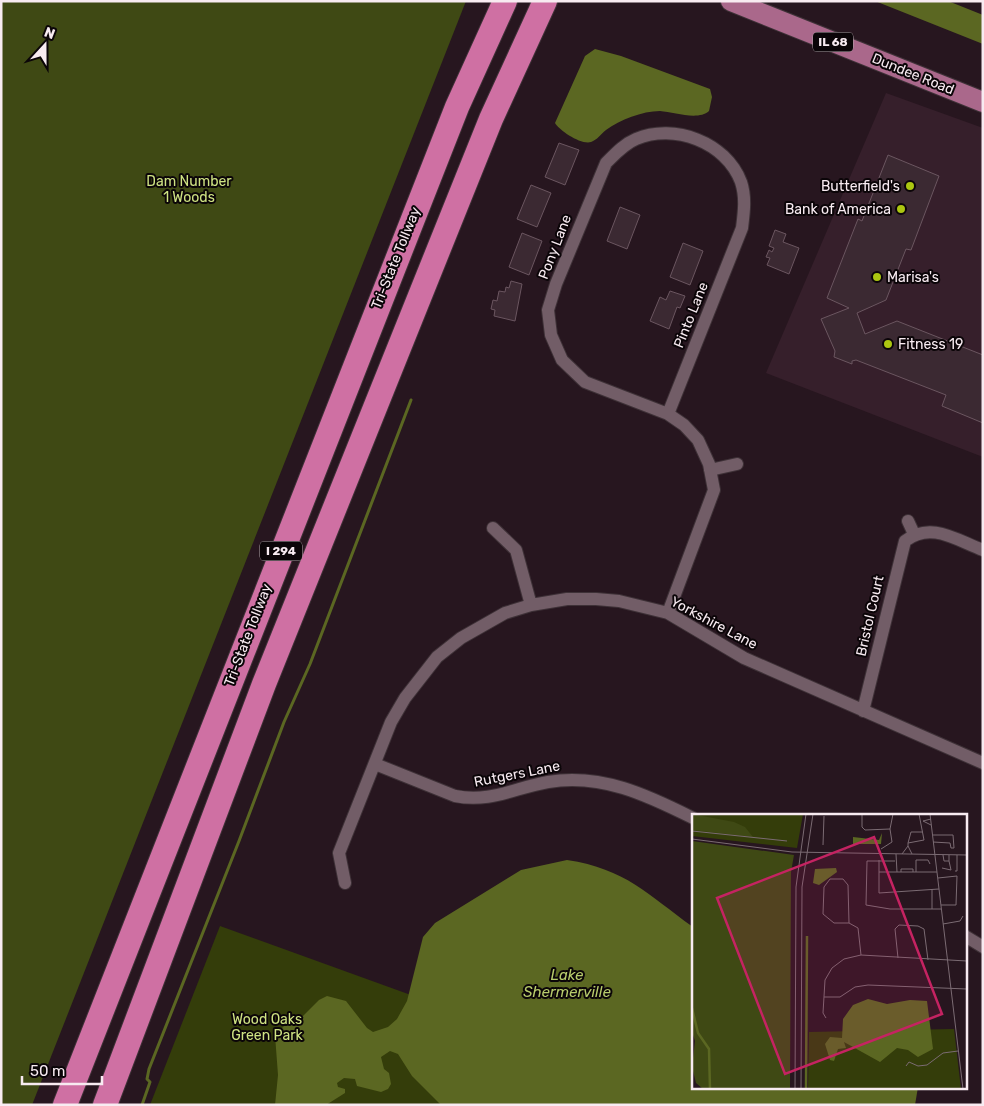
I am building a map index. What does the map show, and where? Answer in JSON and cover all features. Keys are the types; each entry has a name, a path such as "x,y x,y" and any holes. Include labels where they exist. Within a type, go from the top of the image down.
{"highway":[{"name":"Tri-State Tollway","path":"64,1105 424,188 457,107 506,1"},
{"name":"I 294","path":"105,1105 260,693 491,119 545,1"}],"main road":[{"name":"Dundee Road","path":"731,1 983,102"}],"street":[{"name":"Pony Lane","path":"668,614 714,490 710,470 698,440 684,425 668,414 585,382 562,360 551,335 548,310 581,222 606,163 620,149 636,139 658,133 682,134 707,144 727,159 741,182 745,205 742,228"},
{"name":"Pinto Lane","path":"668,414 742,228"},
{"path":"710,470 737,464"},
{"path":"908,521 914,534 925,530 938,533 983,550"},
{"path":"493,528 516,550 531,605"},
{"name":"Bristol Court","path":"863,711 901,553 905,541 914,534"},
{"name":"Yorkshire Lane","path":"345,883 339,853 391,722 404,698 437,657 483,624 531,605 567,600 596,599 619,601 668,614 744,658 983,763"},
{"name":"Rutgers Lane","path":"375,764 455,796 468,798 498,796 548,782 587,780 643,794 692,818"},
{"path":"966,937 983,947"}],"shaded area":[{"path":"886,93 983,128 983,457 766,373"}],"green space":[{"name":"Dam Number 1 Woods","path":"1,1 466,1 32,1105 1,1105"},
{"name":"Wood Oaks Green Park","path":"220,926 715,1105 150,1105"}],"water":[{"path":"875,1 948,1 983,15 983,44"},
{"path":"595,49 621,56 710,89 712,97 709,111 692,116 660,111 646,113 618,123 591,142 571,137 555,123 585,56"},
{"name":"Lake Shermerville","path":"567,860 587,864 621,876 692,926 692,1088 918,1088 915,1105 441,1105 412,1076 398,1054 390,1051 381,1057 384,1069 389,1073 391,1084 388,1089 381,1092 357,1086 355,1079 344,1078 337,1083 338,1087 345,1089 345,1093 326,1105 275,1105 278,1075 275,1035 287,1023 302,1017 319,1000 327,996 346,1001 367,1028 373,1032 388,1027 397,1019 407,1001 423,937 435,923 521,870"}],"building":[{"path":"559,143 579,150 565,185 545,177"},
{"path":"888,155 939,176 911,250 906,249 886,300 857,313 865,334 897,321 983,355 983,423 942,406 946,395 856,360 852,361 852,364 834,357 835,351 821,319 849,308 827,298 858,219 862,221"},
{"path":"531,185 551,193 537,227 517,219"},
{"path":"620,207 640,215 627,249 607,241"},
{"path":"775,230 786,234 783,242 799,248 789,274 767,265 770,258 766,257 769,250 772,252 774,248 769,246"},
{"path":"522,233 542,241 529,275 509,267"},
{"path":"683,243 703,251 690,285 670,277"},
{"path":"511,281 522,284 515,321 494,316 495,310 491,309 493,300 497,301 499,291 505,292 506,287 509,288"},
{"path":"670,291 685,296 680,308 677,307 669,329 650,321 660,297 666,300"}],"waterway":[{"path":"142,1105 150,1082 147,1079 149,1069 284,722 310,664 411,400"}],"place":[{"name":"Butterfield's","path":"910,186"},
{"name":"Bank of America","path":"901,209"},
{"name":"Marisa's","path":"877,277"},
{"name":"Fitness 19","path":"888,344"}]}
